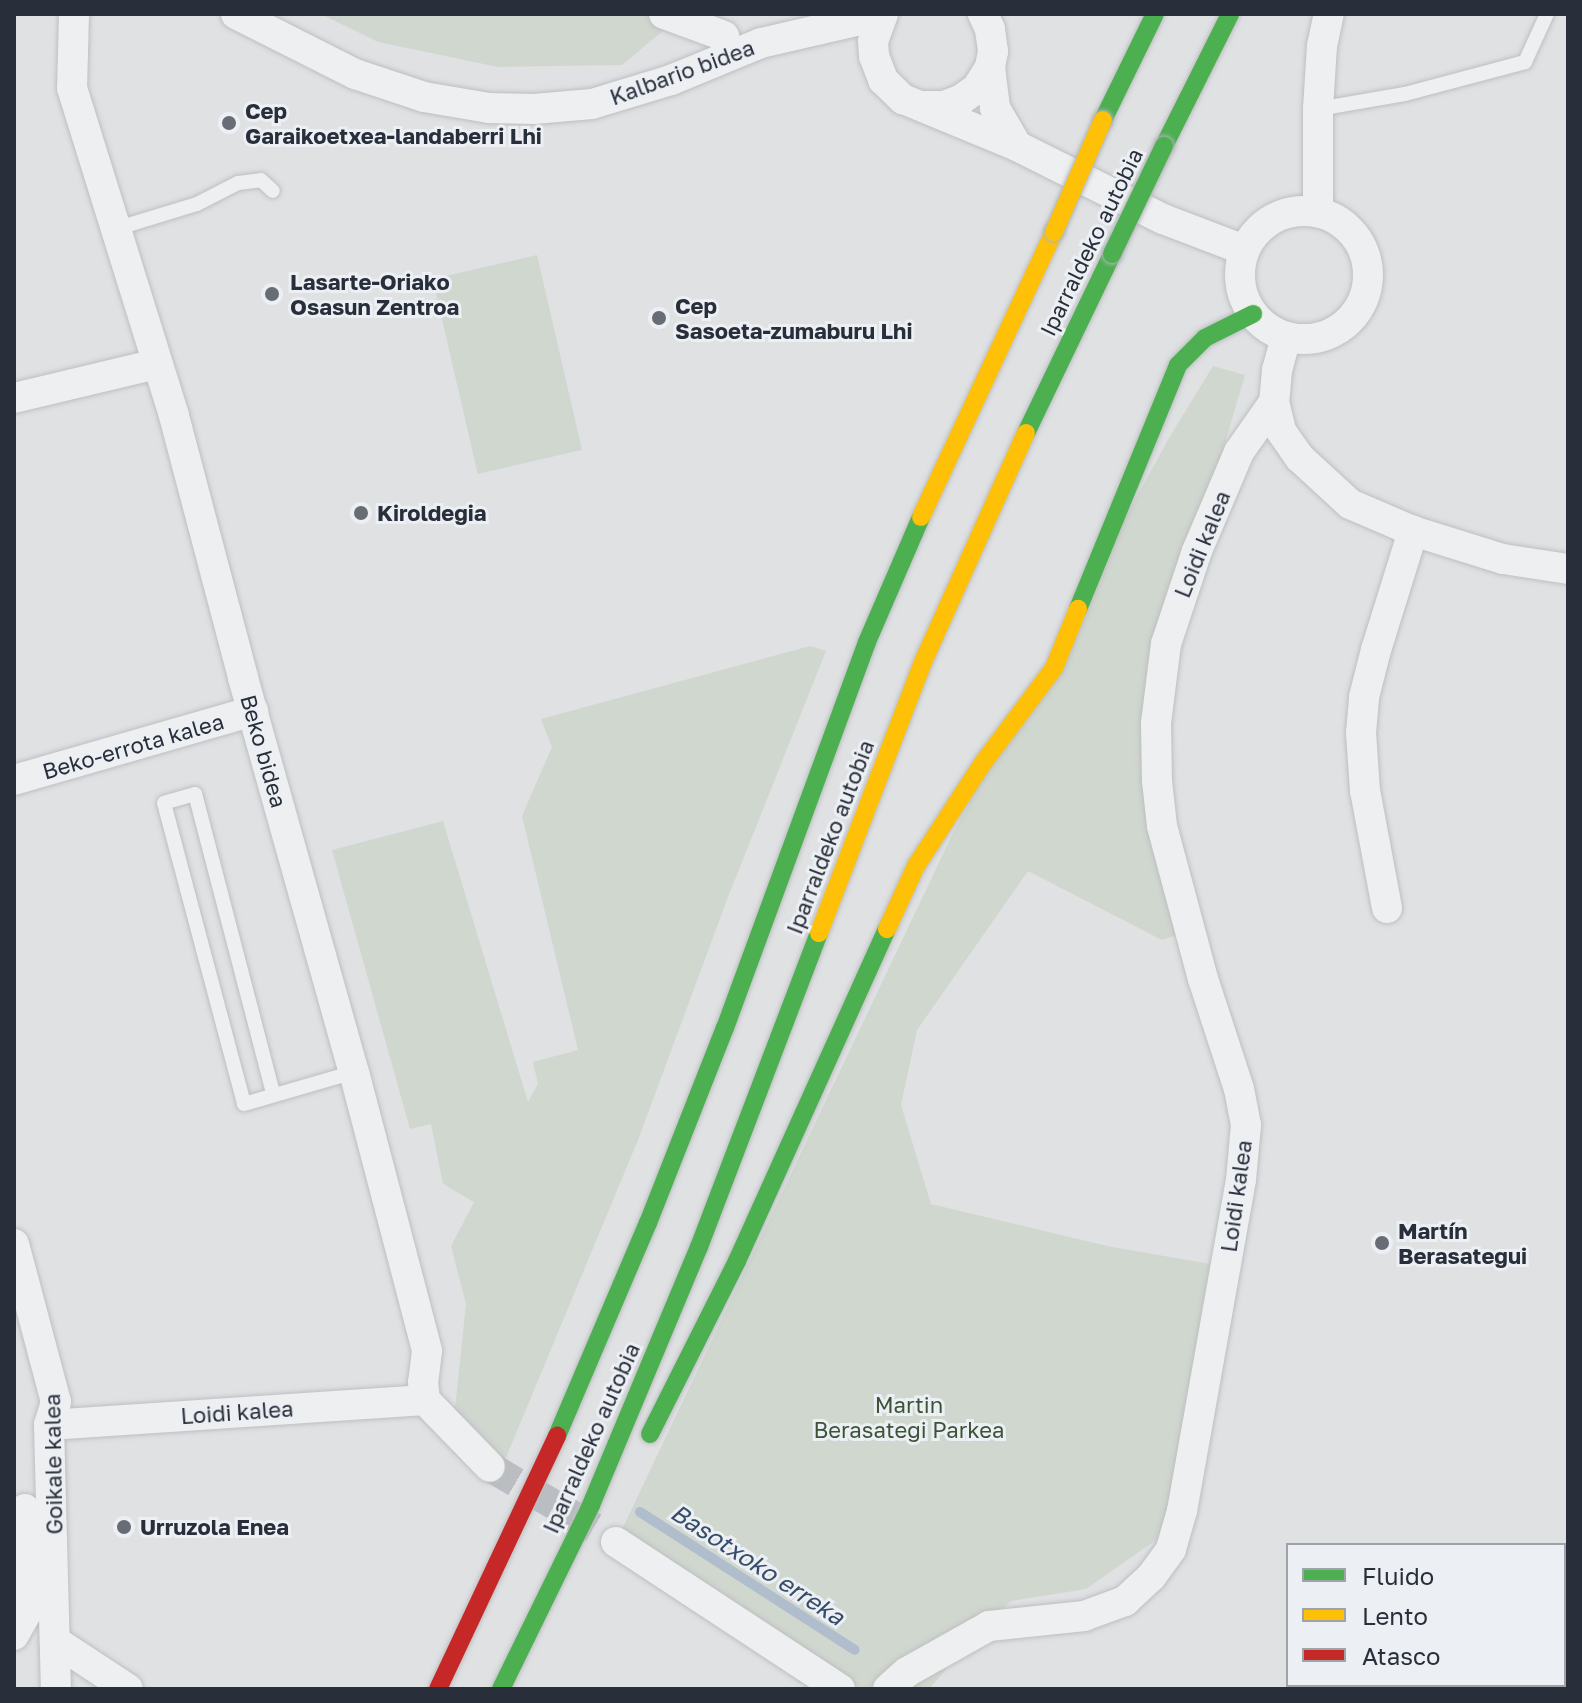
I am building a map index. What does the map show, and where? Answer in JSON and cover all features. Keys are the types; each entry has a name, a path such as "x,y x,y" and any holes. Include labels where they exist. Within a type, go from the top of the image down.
{"highway":[{"name":"Iparraldeko autobia","path":"438,1689 569,1411 648,1223 725,1028 867,642 947,458 1155,14"},
{"name":"Iparraldeko autobia","path":"501,1689 591,1505 699,1247 923,662 1003,480 1230,14"},
{"path":"639,1455 737,1261 916,866 983,763 1054,668 1178,365 1205,338 1253,314"},
{"path":"591,1505 622,1478"}],"street":[{"name":"Beko bidea","path":"74,14 72,88 157,364 354,1072 427,1351 425,1400"},
{"name":"Kalbario bidea","path":"236,14 355,74 424,97 489,108 592,104 671,80 729,46 761,43 883,14"},
{"path":"664,14 729,46 774,14"},
{"path":"883,14 873,41 874,56 883,80 892,90 1017,146 1163,219 1244,250"},
{"path":"1318,212 1315,170 1318,109 1322,46 1329,14"},
{"path":"986,17 993,51 990,67 995,108 1017,146"},
{"path":"809,30 874,56"},
{"path":"922,106 944,106 962,99 977,88 990,67"},
{"path":"1318,212 1344,225 1357,240 1364,253 1366,290 1358,310 1341,328 1308,339 1286,337 1267,327 1253,314 1240,278 1244,250 1266,224 1282,215 1318,212"},
{"name":"Loidi kalea","path":"1286,337 1277,370 1274,402 1281,431 1321,480 1350,504 1413,531 1503,559 1568,569"},
{"path":"14,398 157,364"},
{"name":"Loidi kalea","path":"888,1689 907,1672 989,1626 1084,1616 1125,1601 1151,1577 1171,1549 1182,1511 1241,1180 1246,1125 1239,1089 1196,955 1162,826 1156,723 1166,644 1197,551 1239,452 1274,402"},
{"path":"1387,908 1365,791 1363,709 1376,650 1413,531"},
{"name":"Beko-errota kalea","path":"14,780 253,711"},
{"name":"Goikale kalea","path":"14,1244 56,1402 30,1509 55,1641 56,1689"},
{"path":"425,1400 490,1467"},
{"name":"Loidi kalea","path":"49,1425 425,1400"},
{"path":"14,1635 26,1613 30,1509"},
{"path":"616,1542 840,1689"},
{"path":"55,1641 128,1689"}],"lane":[{"path":"1318,109 1405,94 1525,62 1547,14"},
{"path":"115,229 197,204 238,183 261,180 273,191"},
{"path":"273,1093 195,794 164,803 244,1104 273,1093 354,1072"}],"green space":[{"path":"321,14 672,14 676,20 622,65 498,67 378,42"},
{"path":"537,255 582,450 478,474 433,279"},
{"name":"Martin Berasategi Parkea","path":"1213,366 1245,375 1172,623 1157,781 1189,931 1162,940 1028,871 917,1030 901,1105 931,1204 1107,1246 1210,1264 1163,1535 1086,1589 1011,1601 978,1632 929,1689 861,1689 616,1542 954,831 1169,438"},
{"path":"810,646 826,651 728,897 638,1140 500,1472 453,1428 466,1304 451,1246 474,1202 443,1184 431,1124 410,1129 332,850 443,821 528,1102 538,1084 533,1062 578,1050 522,816 552,747 541,719"}],"waterway":[{"name":"Basotxoko erreka","path":"640,1512 855,1650"}],"tunnel":[{"path":"490,1467 599,1531"}],"traffic: fast":[{"path":"1103,120 1155,14"},
{"path":"1164,146 1230,14"},
{"path":"1112,254 1164,146"},
{"path":"1026,433 1112,254"},
{"path":"1078,609 1178,365 1205,338 1253,314"},
{"path":"557,1436 648,1223 725,1028 867,642 921,517"},
{"path":"650,1434 737,1261 887,929"},
{"path":"501,1689 591,1505 699,1247 819,933"}],"traffic: slow":[{"path":"1054,232 1103,120"},
{"path":"921,517 1054,232"},
{"path":"819,933 923,662 1026,433"},
{"path":"887,929 916,866 983,763 1054,668 1078,609"}],"traffic: jam":[{"path":"438,1689 557,1436"}],"place":[{"name":"Cep Garaikoetxea-landaberri Lhi","path":"229,123"},
{"name":"Lasarte-Oriako Osasun Zentroa","path":"272,294"},
{"name":"Cep Sasoeta-zumaburu Lhi","path":"659,318"},
{"name":"Kiroldegia","path":"361,513"},
{"name":"Martín Berasategui","path":"1382,1243"},
{"name":"Urruzola Enea","path":"124,1527"}]}
